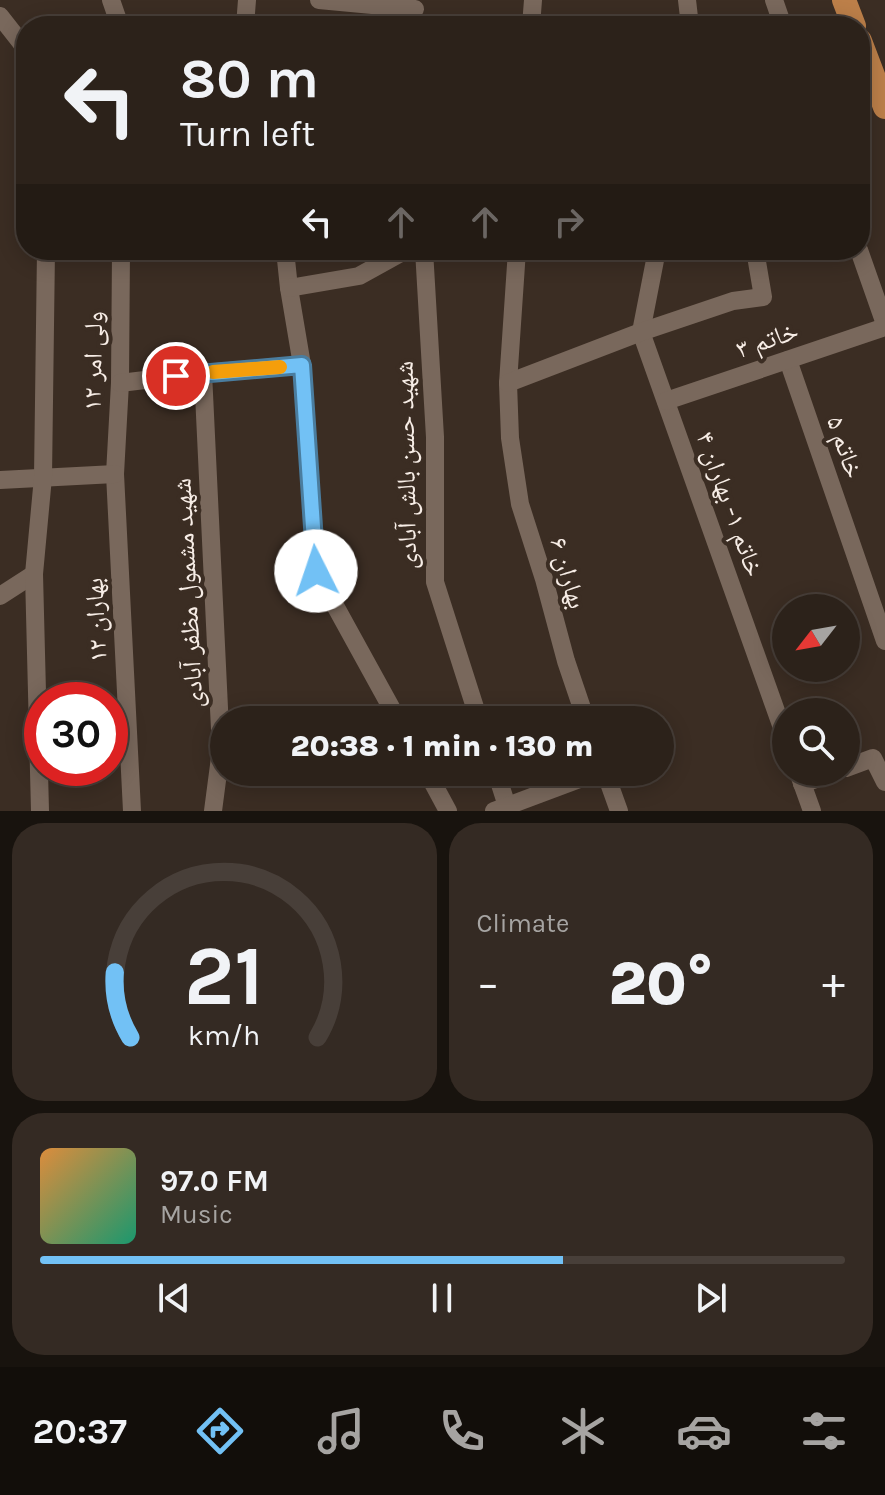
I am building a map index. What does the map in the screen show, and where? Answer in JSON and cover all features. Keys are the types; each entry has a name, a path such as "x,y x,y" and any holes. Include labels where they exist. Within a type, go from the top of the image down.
{"main road":[{"path":"870,67 885,107"}],"street":[{"path":"319,0 415,12"},
{"path":"0,16 16,36"},
{"path":"40,811 34,574 43,477 46,260"},
{"name":"ولی امر ۱۲","path":"115,474 120,383 121,260"},
{"path":"286,260 302,365 316,571 390,706"},
{"path":"289,288 359,276 388,260"},
{"name":"شهید حسن بالش آبادی","path":"425,260 435,437 435,582 475,706"},
{"name":"بهاران ۶","path":"516,260 508,383 510,438 520,504 581,706"},
{"path":"641,332 655,260"},
{"path":"508,383 641,332 733,301 763,297 757,260"},
{"path":"862,260 885,326"},
{"name":"خاتم ۳","path":"666,401 885,326"},
{"name":"خاتم ۱- بهاران ۴","path":"641,332 772,700"},
{"name":"خاتم ۵","path":"788,360 885,641"},
{"path":"120,383 302,365"},
{"name":"شهید مشمول مظفر آبادی","path":"203,373 221,750 213,811"},
{"path":"0,480 115,474"},
{"name":"بهاران ۱۲","path":"115,474 132,811"},
{"path":"0,596 34,574"},
{"path":"860,763 873,758 885,782"},
{"path":"435,786 448,811"},
{"path":"498,786 501,809 561,786"},
{"path":"610,786 619,811"},
{"path":"803,786 812,811"}],"slow traffic":[{"path":"213,372 280,367"}],"route":[{"path":"176,376 302,365 316,571"}]}
